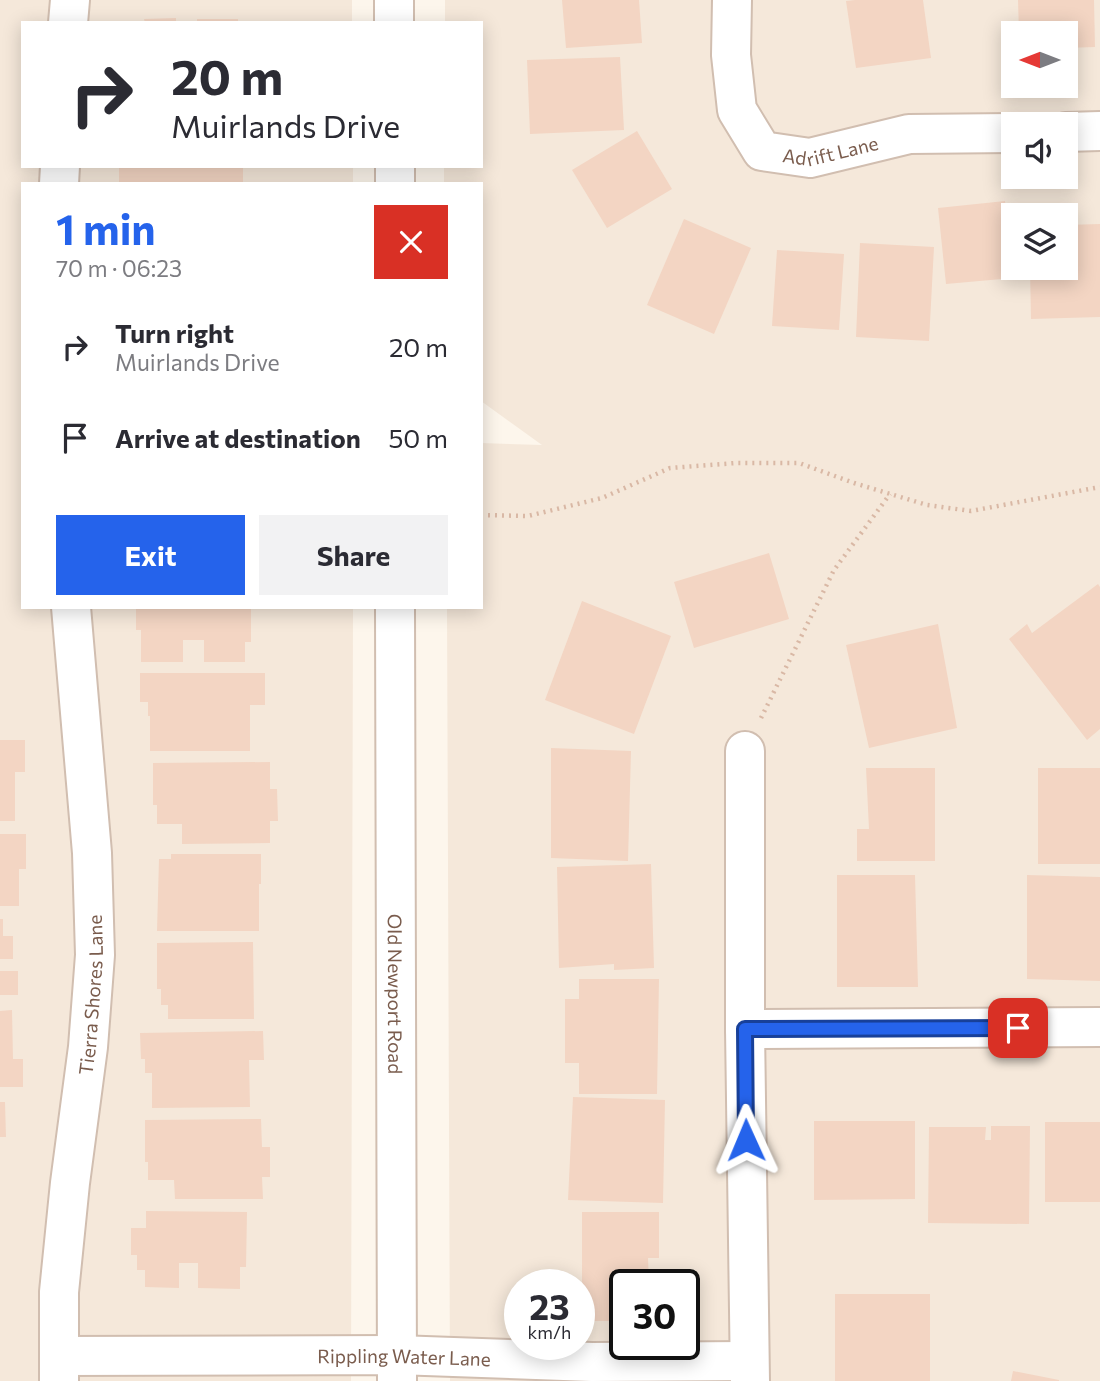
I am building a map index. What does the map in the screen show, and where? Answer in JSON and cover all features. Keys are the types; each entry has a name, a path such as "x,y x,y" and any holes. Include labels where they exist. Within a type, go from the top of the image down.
{"street":[{"path":"68,21 70,0"},
{"path":"394,0 394,21"},
{"name":"Adrift Lane","path":"732,0 732,55 737,110 762,151 810,158 909,134 1001,133"},
{"path":"1078,132 1100,131"},
{"name":"Tierra Shores Lane","path":"59,1369 59,1292 88,1048 95,955 92,853 71,609"},
{"name":"Old Newport Road","path":"395,609 397,1368"},
{"path":"745,751 745,1029 750,1371"},
{"path":"745,1029 1100,1027"},
{"name":"Rippling Water Lane","path":"59,1369 750,1371"}],"path":[{"path":"483,515 528,516 602,498 670,468 736,463 799,463 927,505 971,511 1100,487"},
{"path":"745,751 834,570 890,494"}],"shaded area":[{"path":"0,0 352,0 352,21 21,21 21,168 353,168 353,182 21,182 21,609 353,609 351,1381 0,1381"},
{"path":"445,0 1100,0 1100,1381 450,1381 447,609 483,609 483,443 542,445 483,402 483,182 444,182 444,168 483,168 483,21 445,21"}],"building":[{"path":"562,0 639,0 642,43 566,48"},
{"path":"923,0 931,58 856,68 846,1"},
{"path":"1018,0 1094,0 1095,47 1078,48 1078,21 1019,21"},
{"path":"176,18 176,21 144,21"},
{"path":"197,19 238,19 238,21"},
{"path":"620,57 624,130 530,134 527,60"},
{"path":"637,131 672,189 607,228 572,170"},
{"path":"119,168 243,168 243,182 119,182"},
{"path":"1005,201 1001,203 1001,279 946,284 938,208"},
{"path":"684,219 751,248 714,334 647,305"},
{"path":"1100,224 1100,317 1031,319 1030,280 1078,280 1078,225"},
{"path":"860,243 934,247 929,341 856,337"},
{"path":"777,250 844,254 839,330 772,326"},
{"path":"769,553 789,619 694,648 674,582"},
{"path":"1098,584 1100,729 1087,740 1009,639 1027,624 1032,633"},
{"path":"582,601 671,636 634,734 545,700"},
{"path":"136,609 251,609 251,642 245,642 245,662 204,662 204,640 183,640 183,662 141,662 141,630 136,630"},
{"path":"938,624 957,728 869,748 846,645"},
{"path":"140,673 265,673 265,705 250,705 250,751 150,751 150,716 148,702 140,702"},
{"path":"0,740 25,740 25,772 15,772 15,821 0,821"},
{"path":"551,748 631,751 628,861 551,858"},
{"path":"270,762 270,789 277,789 278,821 270,821 270,843 182,844 182,824 157,824 157,805 153,805 153,763"},
{"path":"866,768 935,768 935,861 857,861 857,829 869,829"},
{"path":"1038,768 1100,768 1100,864 1038,864"},
{"path":"0,834 26,834 26,869 19,869 19,906 0,906"},
{"path":"171,854 261,854 259,931 157,931 159,859 171,859"},
{"path":"651,864 654,968 614,970 614,964 559,968 557,867"},
{"path":"837,875 915,875 918,987 837,987"},
{"path":"1027,875 1100,877 1100,981 1027,979"},
{"path":"0,919 3,919 3,936 13,936 13,959 0,959"},
{"path":"253,942 254,1019 168,1019 168,1005 161,1005 161,989 157,989 157,943"},
{"path":"0,971 18,971 18,995 0,995"},
{"path":"579,979 659,979 657,1094 579,1094 579,1063 565,1063 565,999 579,999"},
{"path":"12,1010 13,1059 23,1059 23,1087 0,1087 0,1011"},
{"path":"263,1031 264,1060 249,1060 250,1107 152,1108 152,1073 145,1073 145,1059 141,1059 140,1033"},
{"path":"573,1097 665,1100 663,1203 568,1200"},
{"path":"0,1102 5,1102 6,1137 0,1137"},
{"path":"261,1119 262,1147 270,1147 270,1177 262,1177 263,1199 175,1199 174,1180 148,1180 145,1120"},
{"path":"814,1121 915,1121 915,1199 814,1200"},
{"path":"1045,1122 1100,1122 1100,1202 1045,1202"},
{"path":"991,1126 1030,1126 1029,1224 928,1223 929,1127 986,1127 985,1140 991,1140"},
{"path":"146,1211 247,1212 246,1267 240,1267 240,1289 198,1288 198,1263 179,1263 179,1288 145,1287 145,1270 137,1270 137,1255 131,1255 131,1228 146,1228"},
{"path":"582,1212 659,1212 659,1258 648,1258 648,1269 609,1269 609,1321 595,1321 595,1269 582,1269"},
{"path":"835,1294 930,1294 930,1381 835,1381"},
{"path":"1013,1371 1059,1380 1059,1381 1011,1381"}],"route":[{"path":"746,1140 745,1029 1018,1028"}]}
